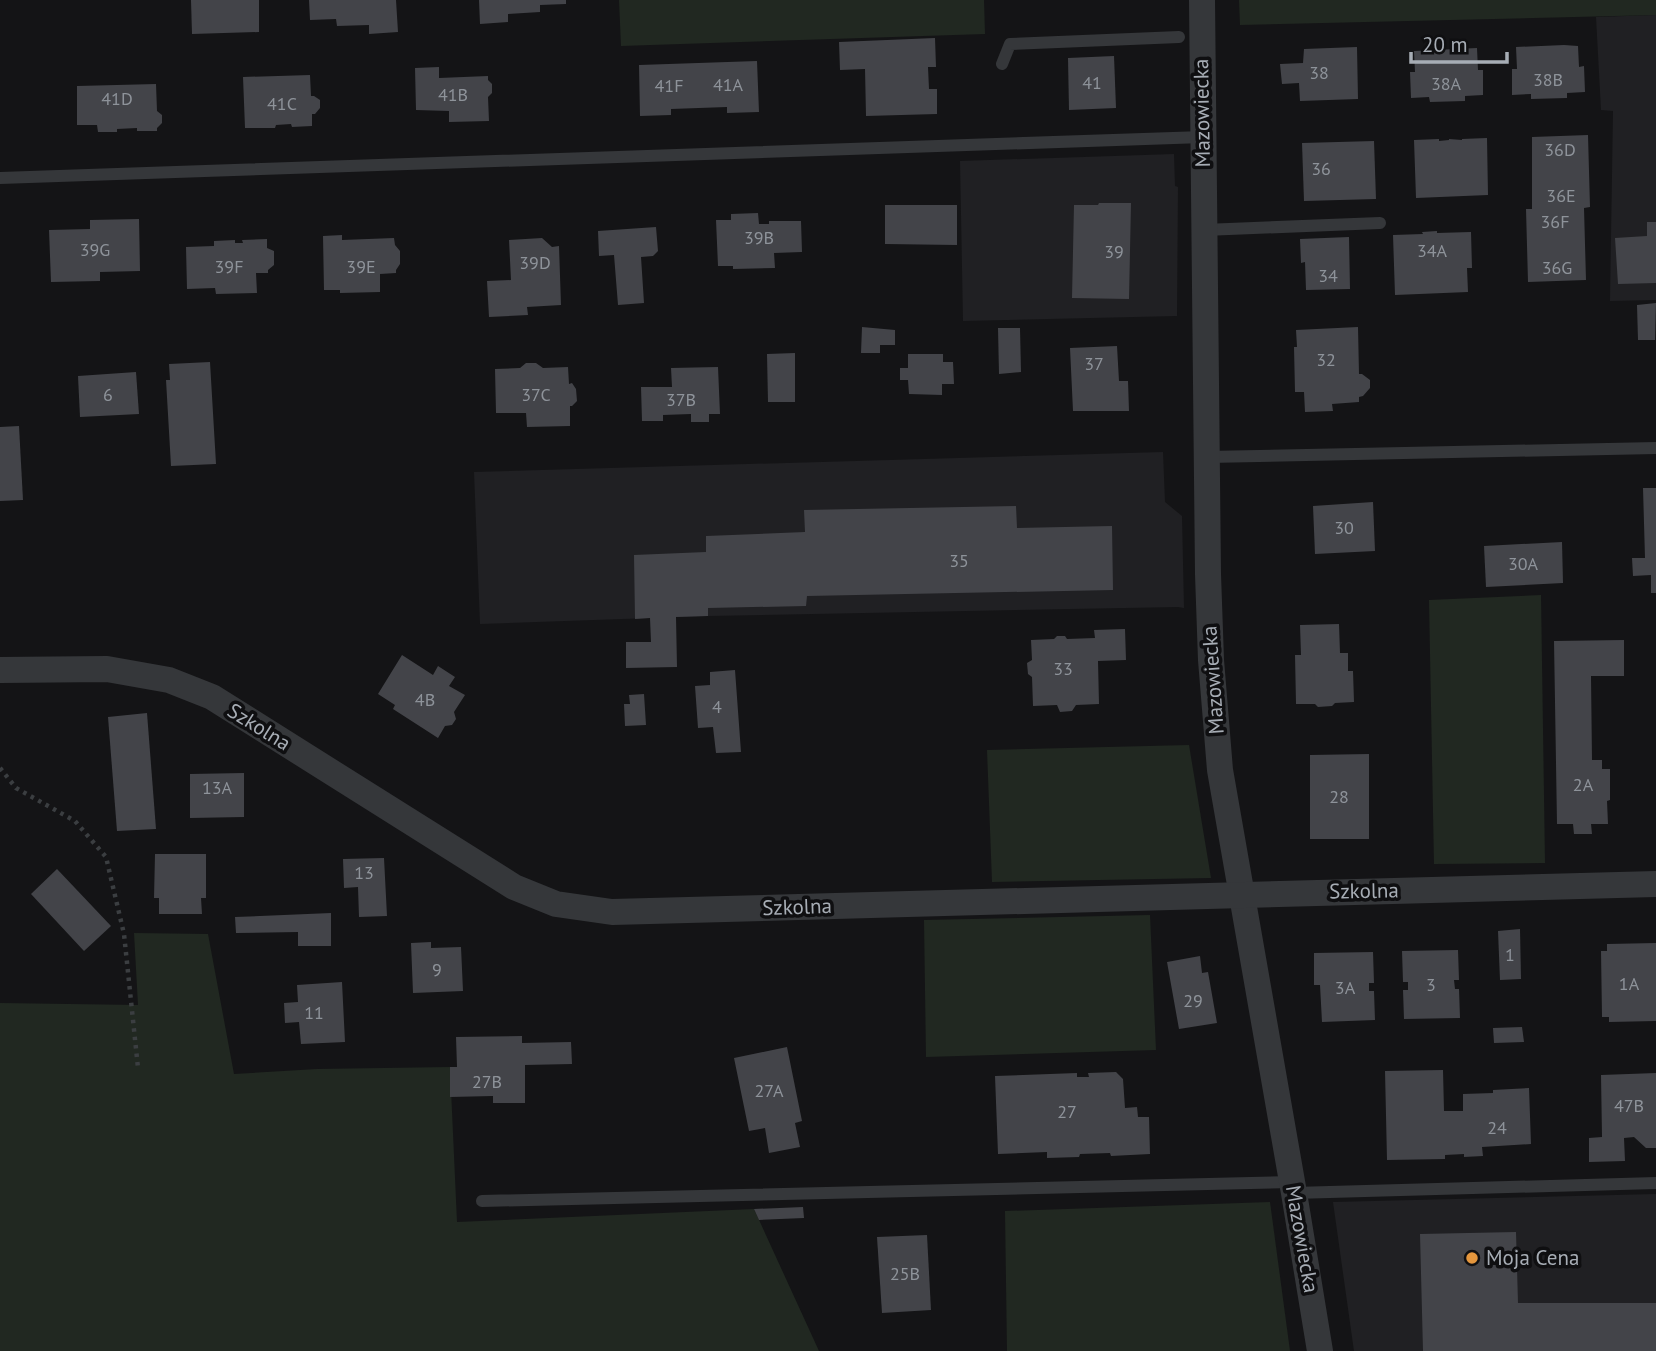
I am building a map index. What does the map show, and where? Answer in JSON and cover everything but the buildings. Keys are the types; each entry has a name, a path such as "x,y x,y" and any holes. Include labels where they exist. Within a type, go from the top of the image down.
{"street":[{"name":"Mazowiecka","path":"1202,0 1208,574 1220,771 1320,1351"},
{"name":"Szkolna","path":"0,670 107,669 169,680 212,697 514,887 556,904 612,912 1656,884"}],"lane":[{"path":"1002,64 1010,44 1179,37"},
{"path":"0,177 1203,137"},
{"path":"1203,230 1380,223"},
{"path":"1207,457 1656,449"},
{"path":"482,1201 1656,1183"}],"path":[{"path":"0,768 16,788 75,821 106,857 124,934 138,1068"}],"shaded area":[{"path":"619,0 984,0 985,34 621,46"},
{"path":"1239,0 1656,0 1656,15 1240,25"},
{"path":"1656,15 1656,300 1610,301 1613,111 1601,110 1596,17"},
{"path":"1174,154 1175,186 1178,187 1177,316 963,321 960,161"},
{"path":"1163,452 1165,502 1182,516 1184,608 708,616 480,624 474,472"},
{"path":"1541,595 1545,863 1434,864 1429,600"},
{"path":"1189,745 1211,878 992,882 987,750"},
{"path":"1150,915 1156,1050 926,1057 924,920"},
{"path":"134,933 208,934 234,1074 317,1069 450,1067 457,1222 754,1209 819,1351 0,1351 0,1003 138,1005"},
{"path":"1656,1194 1656,1351 1354,1351 1333,1202"},
{"path":"1270,1202 1290,1351 1007,1351 1005,1211"}],"place":[{"name":"Moja Cena","path":"1472,1258"}]}
